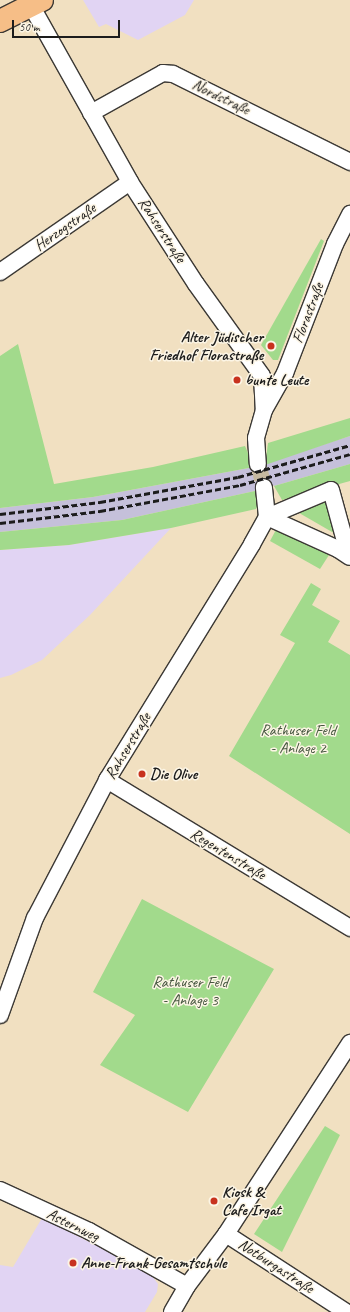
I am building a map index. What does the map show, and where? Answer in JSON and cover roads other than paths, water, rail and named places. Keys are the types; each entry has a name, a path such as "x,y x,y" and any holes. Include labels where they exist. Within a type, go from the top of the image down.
{"main road":[{"path":"0,22 34,2"}],"street":[{"name":"Rahserstraße","path":"34,2 91,113 130,182 196,284 262,376 264,410 256,438 258,464"},
{"name":"Nordstraße","path":"91,113 163,73 174,74 350,162"},
{"name":"Herzogstraße","path":"0,272 130,182"},
{"name":"Florastraße","path":"264,410 285,373 335,244 350,214"},
{"path":"264,487 267,517"},
{"path":"267,517 331,490 349,556"},
{"name":"Rahserstraße","path":"0,1015 35,918 107,780 252,544 267,517"},
{"path":"267,517 338,549 349,556"},
{"name":"Regentenstraße","path":"107,780 350,928"},
{"path":"172,1312 187,1286 226,1234 350,1043"},
{"name":"Asternweg","path":"0,1190 89,1231 187,1286"},
{"name":"Notburgastraße","path":"226,1234 346,1312"}],"tunnel":[{"path":"258,464 264,487"}],"railway":[{"path":"0,514 100,502 238,477 350,445"},
{"path":"0,523 100,511 240,485 350,454"}],"place":[{"name":"Alter Jüdischer Friedhof Florastraße","path":"271,346"},
{"name":"bunte Leute","path":"237,380"},
{"name":"Die Olive","path":"142,774"},
{"name":"Kiosk & Cafe Irgat","path":"214,1201"},
{"name":"Anne-Frank-Gesamtschule","path":"73,1263"}],"park label":[{"name":"Rathuser Feld - Anlage 2","path":"298,739"},
{"name":"Rathuser Feld - Anlage 3","path":"190,991"}]}
